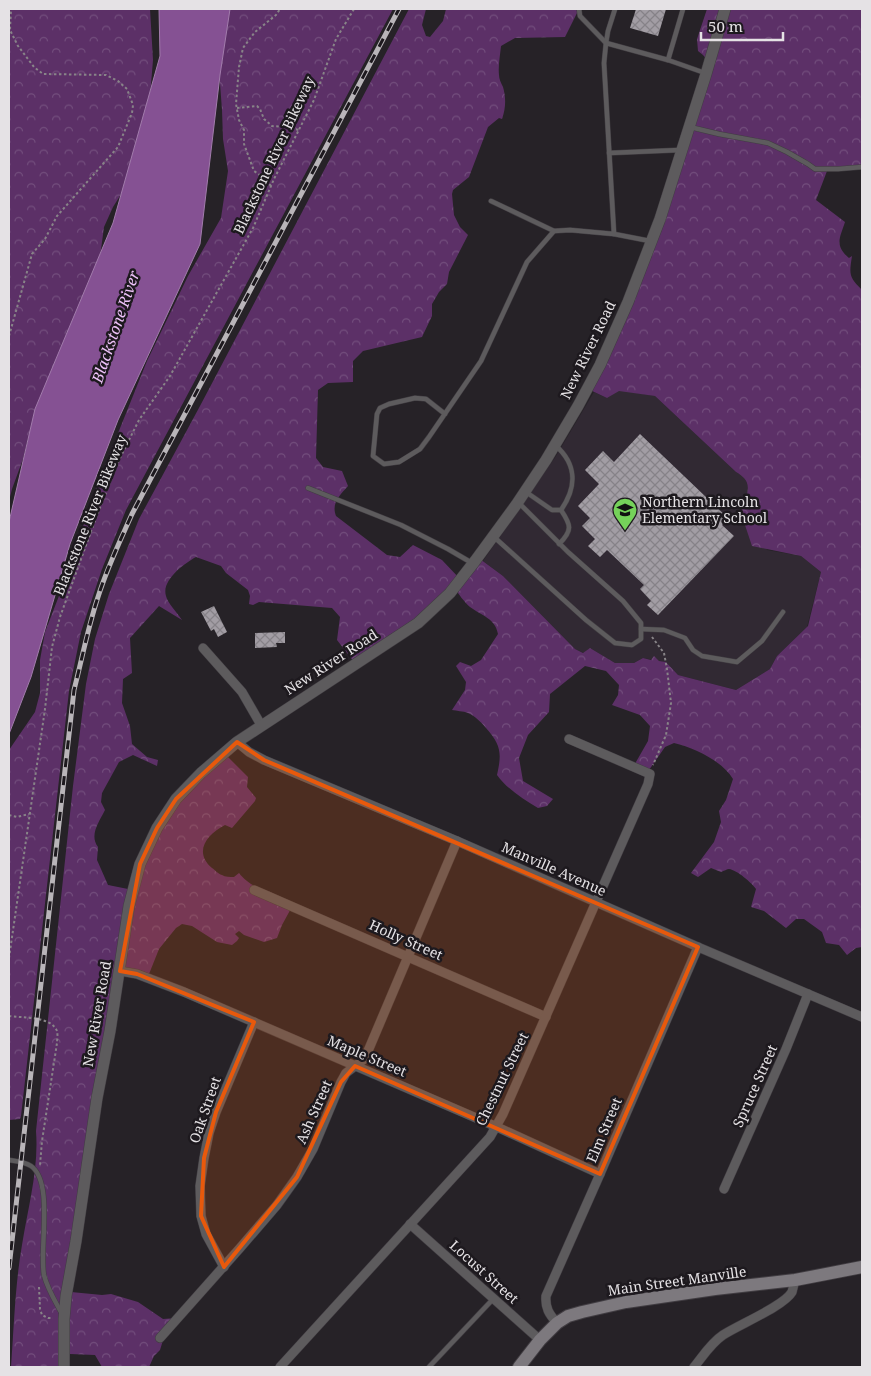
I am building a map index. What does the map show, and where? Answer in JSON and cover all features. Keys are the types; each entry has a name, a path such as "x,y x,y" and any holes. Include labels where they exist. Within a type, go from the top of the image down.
{"main road":[{"name":"Main Street Manville","path":"519,1367 540,1340 557,1323 568,1316 626,1302 795,1280 862,1268"}],"street":[{"name":"New River Road","path":"64,1367 66,1296 97,1098 130,906 140,864 156,828 176,799 201,773 237,742 418,623 450,593 518,502 555,445 600,365 628,302 660,219 725,9"},
{"path":"204,648 242,692 261,725"},
{"path":"569,739 650,774"},
{"name":"Manville Avenue","path":"237,742 249,752 264,760 457,841 862,1017"},
{"name":"Chestnut Street","path":"280,1367 490,1137 497,1127 648,784 650,774"},
{"name":"Ash Street","path":"160,1338 277,1205 297,1177 313,1148 346,1073 363,1060 368,1050 457,841"},
{"name":"Holly Street","path":"254,890 546,1017"},
{"name":"Elm Street","path":"557,1323 548,1314 545,1304 546,1296 698,947"},
{"name":"Maple Street","path":"120,971 145,977 254,1022 497,1127 600,1174"},
{"name":"Spruce Street","path":"724,1189 786,1049 808,994"},
{"name":"Oak Street","path":"224,1267 206,1234 201,1216 200,1186 209,1133 254,1022"},
{"name":"Locust Street","path":"410,1224 540,1340"},
{"path":"694,1367 715,1341 723,1335 784,1300 792,1292 795,1280"}],"lane":[{"path":"579,9 580,16 606,43 668,60 706,74"},
{"path":"614,234 604,63 608,31 615,9"},
{"path":"668,60 683,9"},
{"path":"689,126 719,134 768,143 815,169 862,167"},
{"path":"609,153 681,150"},
{"path":"491,202 554,231 570,230 614,234 651,242"},
{"path":"446,414 426,399 416,398 380,408 377,414 373,456 384,464 399,462 420,449 446,414 481,361 527,262 554,231"},
{"path":"555,445 564,453 573,475 568,497 561,510"},
{"path":"308,488 400,525 473,564"},
{"path":"525,491 552,510 561,510"},
{"path":"493,536 586,620 615,642 632,645 641,639 641,623 623,601 559,544 518,502"},
{"path":"559,544 567,536 570,529 569,522 561,510"},
{"path":"641,629 664,630 685,638 693,650 702,656 737,662 762,641 783,612"},
{"path":"9,1160 32,1166 38,1175 44,1195 44,1274 64,1319"},
{"path":"429,1367 494,1298"}],"path":[{"path":"9,336 32,254 45,240 58,216 118,147 132,113 133,105 127,89 118,81 106,75 43,74 34,67 18,46 10,30 11,9"},
{"path":"271,186 254,171 244,144 244,130 239,120 237,108 239,67 243,48 254,32 276,15 280,9"},
{"name":"Blackstone River Bikeway","path":"9,958 45,709 52,647 60,617 97,515 119,460 139,420 170,376 253,228 271,186 314,100 336,39 354,9"},
{"path":"237,108 257,106 264,119 272,126 299,130"},
{"path":"641,629 652,636 664,653 671,703 666,735 650,774"},
{"path":"9,815 17,817 29,814"},
{"path":"9,1016 46,1020 52,1024 57,1032 38,1175"},
{"path":"39,1281 42,1315 48,1318 64,1319"}],"highlighted area":[{"path":"237,742 264,760 698,947 600,1174 355,1066 341,1082 297,1177 224,1267 201,1216 204,1158 216,1112 254,1022 137,974 120,971 140,864 157,828 176,799"}],"shaded area":[{"name":"Northern Lincoln Elementary School","path":"619,390 655,396 736,472 744,476 749,488 747,494 767,550 801,556 821,572 807,627 777,656 770,669 736,690 678,675 666,662 643,658 634,663 615,663 590,648 584,653 575,649 503,576 483,561 556,456 594,392 607,398"}],"green space":[{"path":"9,9 150,9 153,60 148,120 128,183 113,207 104,227 100,257 68,347 28,438 9,501"},
{"path":"218,9 393,9 126,510 102,569 81,632 69,691 21,1116 20,1119 9,1120 9,750 35,712 40,693 40,660 45,632 64,583 94,493 147,361 188,276 221,218 228,171 223,139 216,30"},
{"path":"409,9 426,9 422,25 426,36 430,37 443,21 446,9 579,9 565,37 515,38 501,46 499,78 505,95 502,119 499,118 488,127 469,177 453,190 454,215 460,227 468,235 449,272 447,284 439,292 432,304 432,316 422,337 363,351 353,361 353,382 328,383 318,390 316,458 323,467 342,471 348,486 335,503 336,516 387,555 400,557 413,545 442,560 460,579 480,559 503,576 575,649 583,653 590,648 615,663 634,663 643,658 651,660 654,656 659,661 666,662 678,675 736,690 770,669 777,656 808,626 821,572 801,556 752,546 742,516 741,498 747,494 748,487 746,481 655,396 619,391 607,398 588,389 620,321 709,62 698,51 697,39 707,9 862,9 862,168 827,171 816,200 845,222 840,237 841,249 849,258 852,256 851,275 862,290 862,947 856,948 847,955 839,945 826,943 822,932 804,919 796,919 786,928 764,911 751,907 756,889 744,877 732,870 728,869 721,872 711,868 698,877 691,873 714,842 721,822 719,811 726,800 733,779 722,766 707,756 691,748 674,743 665,747 649,770 636,764 648,741 650,726 640,715 612,705 618,695 619,685 606,671 585,666 550,694 549,712 528,735 519,758 523,781 553,799 547,806 538,808 510,789 497,775 500,761 499,750 495,739 478,719 471,714 452,710 465,690 466,682 456,666 460,662 471,666 481,660 498,634 494,624 470,607 454,588 418,621 354,662 337,640 340,617 332,608 259,602 253,605 249,604 250,596 248,590 226,573 221,566 196,557 186,563 170,578 165,590 168,601 182,620 159,606 130,638 132,673 123,679 122,703 130,726 132,744 147,757 158,760 157,766 133,755 119,762 102,793 101,802 105,810 94,838 98,847 97,860 108,885 133,890 142,865 180,797 225,754 248,777 247,787 256,798 232,828 225,825 208,838 203,850 203,856 212,868 226,877 234,877 239,873 256,887 294,903 277,938 264,942 244,935 239,931 235,934 239,938 232,945 217,942 192,926 182,924 176,928 159,949 149,974 140,970 122,972 71,1292 111,1294 138,1302 163,1319 177,1318 164,1337 160,1350 154,1356 149,1367 102,1367 95,1355 70,1354 67,1367 11,1367 18,1275 36,1160 36,1131 73,786 86,684 95,639 109,594 139,519"}],"water":[{"name":"Blackstone River","path":"159,9 230,9 220,75 200,244 118,420 70,544 31,677 9,734 9,522 35,409 113,223 160,56"}],"building":[{"path":"636,9 666,9 658,36 630,28"},
{"path":"640,434 728,518 722,525 734,536 658,615 647,605 651,601 640,589 644,585 607,550 600,557 588,546 595,539 582,526 590,518 578,506 599,484 585,470 603,451 614,462"},
{"path":"214,606 227,632 218,637 214,629 211,631 201,612"},
{"path":"285,632 285,643 276,643 277,647 255,648 255,633"}],"railway":[{"path":"9,1268 74,690 94,608 132,514 399,9"}],"place":[{"name":"Northern Lincoln Elementary School","path":"625,531"}]}
